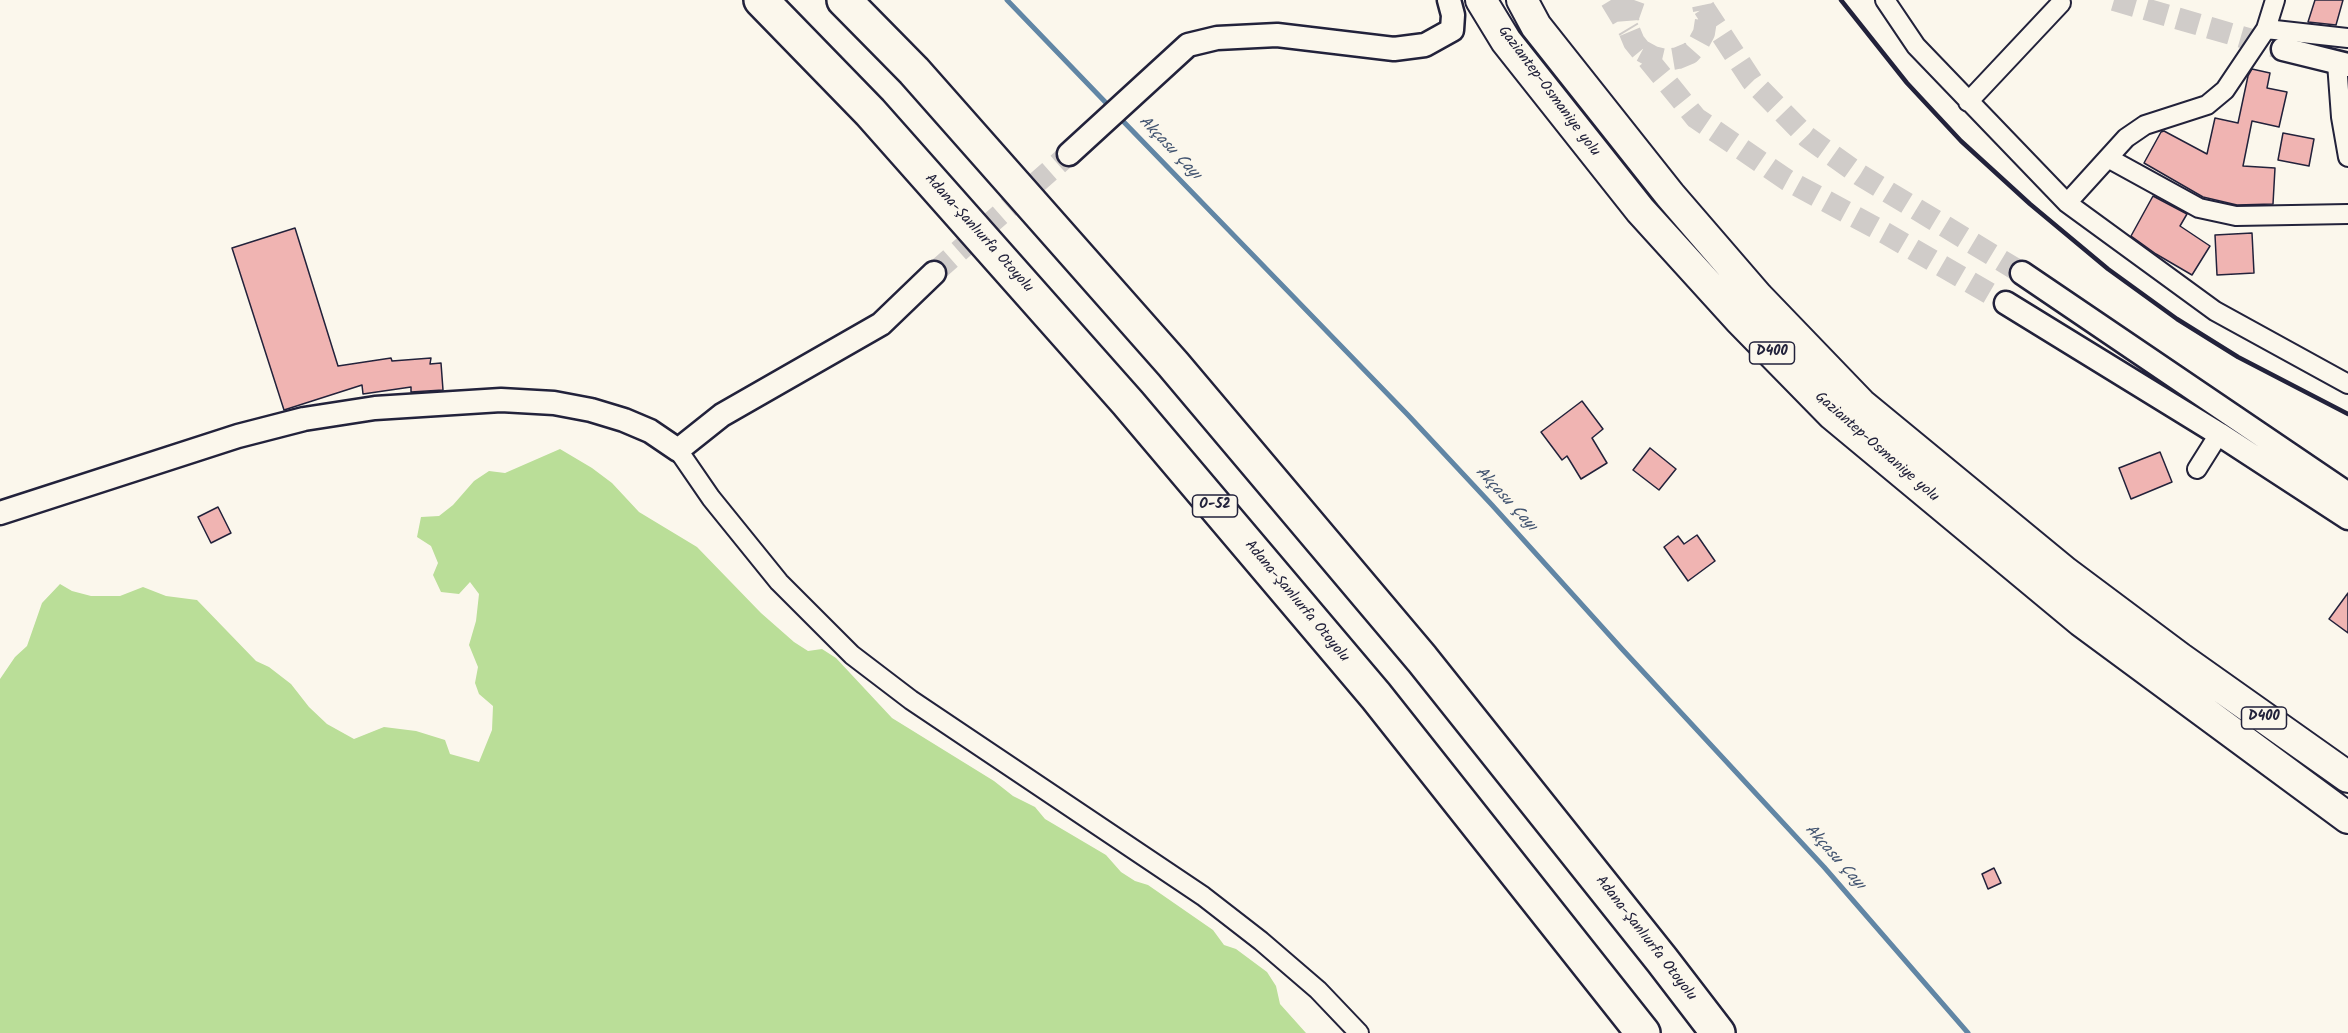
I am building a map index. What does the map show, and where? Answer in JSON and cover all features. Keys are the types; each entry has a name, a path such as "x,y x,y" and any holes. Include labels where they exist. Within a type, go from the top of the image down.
{"highway":[{"name":"Adana-Şanlıurfa Otoyolu","path":"761,0 870,112 1128,403 1376,696 1643,1033"},
{"name":"Adana-Şanlıurfa Otoyolu","path":"844,0 914,71 1173,364 1422,659 1718,1033"},
{"name":"Gaziantep-Osmaniye yolu","path":"1481,0 1506,41 1640,210 1739,319 1833,415 2081,621 2348,818"},
{"name":"Gaziantep-Osmaniye yolu","path":"1522,0 1536,26 1670,195 1758,297 1861,404 2065,572 2180,658 2348,777"}],"street":[{"path":"1069,154 1188,45 1217,38 1277,35 1394,49 1425,45 1452,30 1454,15 1449,0"},
{"path":"1885,0 1916,46 2067,203 2215,312 2348,384"},
{"path":"2067,203 2126,138 2145,125 2207,105 2226,90 2266,29 2275,0"},
{"path":"1968,102 2061,3"},
{"path":"2266,29 2348,38"},
{"path":"2283,49 2343,64 2341,117 2348,157"},
{"path":"2108,158 2199,208 2236,216 2348,214"},
{"path":"678,450 723,415 881,324 933,273"},
{"path":"2022,273 2348,494"},
{"path":"2007,303 2219,434 2348,519"},
{"path":"0,513 238,436 304,419 375,408 501,400 554,403 591,410 624,420 650,431 678,450 711,498 779,582 852,655 911,700 1203,896 1261,940 1359,1033"},
{"path":"2197,469 2219,434"}],"green space":[{"path":"560,449 612,483 639,512 697,547 761,613 794,642 808,651 822,649 836,658 892,718 994,781 1013,796 1035,807 1045,819 1106,855 1121,872 1135,881 1148,885 1213,930 1224,945 1236,949 1267,972 1276,986 1280,1004 1306,1033 0,1033 0,679 15,657 27,646 42,603 60,584 72,591 91,596 120,596 143,587 166,596 197,600 256,661 269,667 291,684 309,707 327,724 354,739 384,727 416,731 445,740 450,754 479,762 492,730 493,706 479,694 475,683 478,667 469,645 476,621 479,594 470,582 459,594 441,592 433,575 438,563 431,546 417,537 421,517 439,516 453,505 474,481 489,471 505,473"}],"building":[{"path":"2315,0 2343,0 2336,25 2308,22"},
{"path":"2252,69 2270,73 2267,88 2287,92 2279,127 2252,121 2243,166 2275,168 2273,204 2237,205 2203,197 2144,163 2161,132 2164,131 2207,154 2215,118 2238,123 2248,76"},
{"path":"2283,133 2314,139 2309,166 2278,160"},
{"path":"2153,196 2187,214 2180,226 2210,246 2192,275 2131,236"},
{"path":"295,228 338,366 391,358 392,361 431,358 430,364 441,363 443,390 411,392 411,387 363,394 362,385 284,410 232,248"},
{"path":"2252,233 2254,273 2217,275 2215,235"},
{"path":"1582,401 1603,429 1592,438 1607,463 1581,479 1567,456 1562,460 1541,432"},
{"path":"1650,448 1676,469 1659,490 1633,470"},
{"path":"2160,452 2172,482 2131,499 2119,468"},
{"path":"218,507 231,533 211,543 198,517"},
{"path":"1697,535 1715,561 1688,581 1664,547 1678,536 1684,544"},
{"path":"2348,593 2348,633 2329,619"},
{"path":"1994,868 2001,883 1988,889 1982,874"}],"waterway":[{"name":"Akçasu Çayı","path":"1007,0 1111,108"},
{"name":"Akçasu Çayı","path":"1119,117 1408,415 1492,505 1824,867 1968,1033"}],"tunnel":[{"path":"1611,0 1629,30"},
{"path":"1634,0 1628,17 1629,30 1634,42 1696,118 1787,180 2006,303"},
{"path":"2114,0 2283,49"},
{"path":"1642,51 1666,60 1690,53 1704,33 1706,20 1703,5"},
{"path":"1704,8 1752,81 1807,137 1860,175 2022,273"},
{"path":"934,273 1069,154"}],"railway":[{"path":"1841,0 1907,83 1961,141 2030,204 2108,269 2177,319 2238,357 2348,414"}]}
